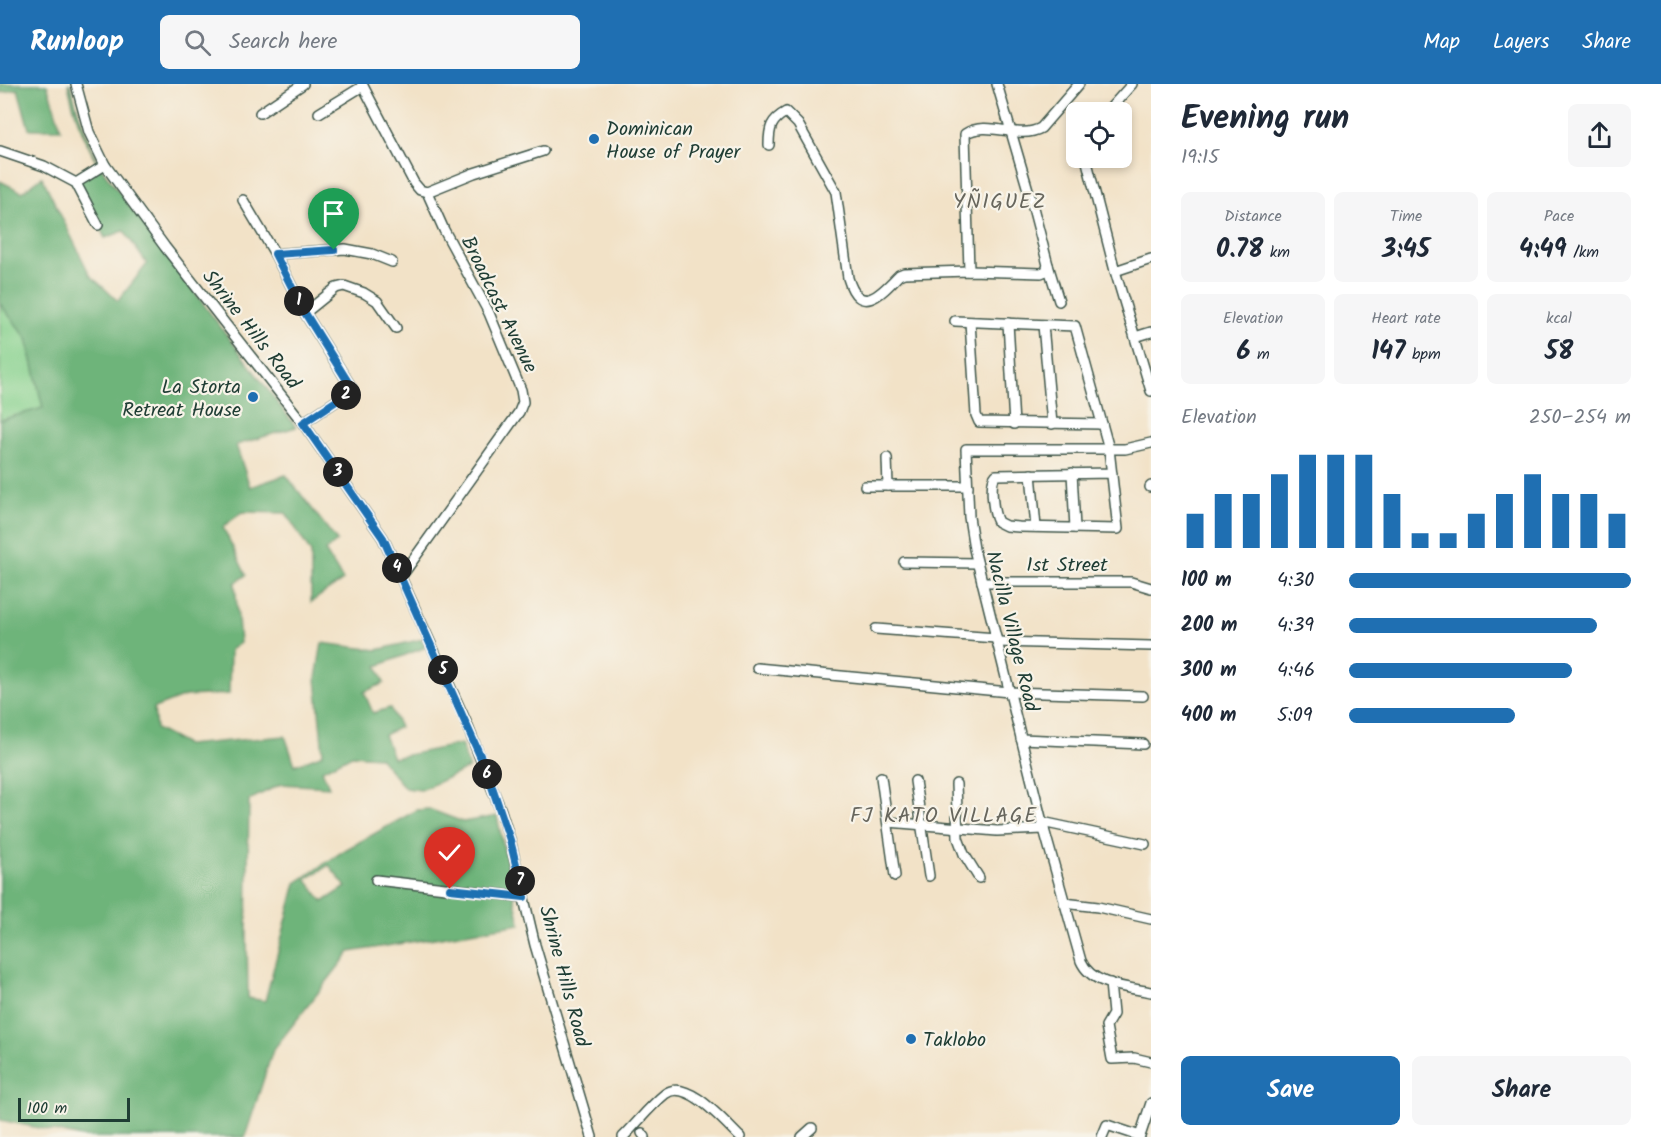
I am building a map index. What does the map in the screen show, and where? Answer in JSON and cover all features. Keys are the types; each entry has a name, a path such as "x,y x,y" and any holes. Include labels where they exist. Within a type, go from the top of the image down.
{"street":[{"name":"Shrine Hills Road","path":"76,84 89,132 105,165 165,247 303,423 383,538 486,769 510,840 535,945 592,1137"},
{"path":"260,113 303,84"},
{"path":"997,84 1059,301"},
{"path":"969,271 964,137 968,132 977,129 1025,133 1041,128 1079,84"},
{"path":"1116,102 1132,84"},
{"path":"319,113 362,85 414,183 420,190 428,192 474,173 543,151"},
{"path":"769,145 769,127 777,117 786,112 798,124 836,192 849,278 852,289 860,298 866,300 875,298 904,273 969,271 1041,273 1046,271 1048,265"},
{"path":"0,151 51,169 76,183 98,225"},
{"path":"76,183 105,165"},
{"path":"1089,168 1115,272 1151,391"},
{"name":"Broadcast Avenue","path":"401,577 519,412 523,402 521,390 489,313 444,230 428,192"},
{"path":"243,200 275,254 305,313 353,390 303,423"},
{"path":"275,254 345,249 372,254 392,262"},
{"path":"1115,272 1151,259"},
{"path":"305,313 336,288 344,286 363,292 377,301 396,328"},
{"path":"955,321 1075,326 1108,449 1112,473 1118,529 1036,528 1006,526 998,522 992,479 996,475 1112,473"},
{"path":"970,322 976,415 979,422 1102,424"},
{"path":"1008,323 1014,423"},
{"path":"1043,325 1052,424"},
{"path":"1135,337 1151,332"},
{"name":"Nacilla Village Road","path":"1151,442 1131,448 1108,449 966,449 972,535 977,563 1043,825 1084,966 1092,975 1110,983 1151,992"},
{"path":"887,458 888,486"},
{"path":"1072,473 1075,528"},
{"path":"1031,474 1036,528"},
{"path":"865,486 968,486"},
{"path":"904,562 977,563"},
{"name":"1st Street","path":"982,582 1131,582 1151,588"},
{"path":"876,629 996,640 1151,646"},
{"path":"757,668 1009,692 1143,696"},
{"path":"1021,738 1143,744"},
{"path":"881,777 895,876"},
{"path":"915,781 929,876"},
{"path":"956,784 957,828 960,846 979,878"},
{"path":"888,822 1007,831 1043,825 1145,844"},
{"path":"376,880 524,897"},
{"path":"1064,903 1098,907 1151,919"},
{"path":"1110,983 1113,1014 1106,1026 1113,1059 1134,1058 1151,1062"},
{"path":"623,1137 666,1094 679,1089 692,1094 740,1137"},
{"path":"1102,1137 1107,1125 1139,1136 1151,1102"},
{"path":"802,1137 812,1128"}],"green space":[{"path":"0,84 47,84 61,129 29,129 18,89 0,93"},
{"path":"68,84 70,84 80,118 104,172 296,427 236,445 250,487 286,475 337,541 325,551 343,580 311,602 311,553 286,513 242,512 223,527 246,575 235,583 240,643 230,650 229,694 185,696 154,708 156,729 186,745 285,736 295,765 323,754 316,678 322,643 377,650 422,639 426,647 377,666 384,683 364,692 373,713 390,708 400,727 384,735 393,758 461,744 469,768 421,790 405,788 379,757 352,755 322,770 329,787 281,784 249,800 248,998 265,1001 296,883 345,850 417,810 429,809 463,822 497,816 520,924 350,952 273,1050 245,1137 82,1137 0,1120 0,420 43,408 27,338 0,304 0,181 22,192 42,177 90,275 118,301 147,264 124,231 105,238 76,183 100,168 81,128","holes":["329,865 346,887 323,902 306,879"]},
{"path":"0,304 27,338 43,408 0,420"}],"place":[{"name":"Dominican House of Prayer","path":"594,139"},
{"name":"La Storta Retreat House","path":"253,397"},
{"name":"Taklobo","path":"911,1039"}],"district":[{"name":"YÑIGUEZ","path":"1000,201"},
{"name":"FJ KATO VILLAGE","path":"944,815"}],"route":[{"path":"334,250 275,254 305,313 353,390 303,423 383,538 486,769 510,840 524,897 450,889"}]}
